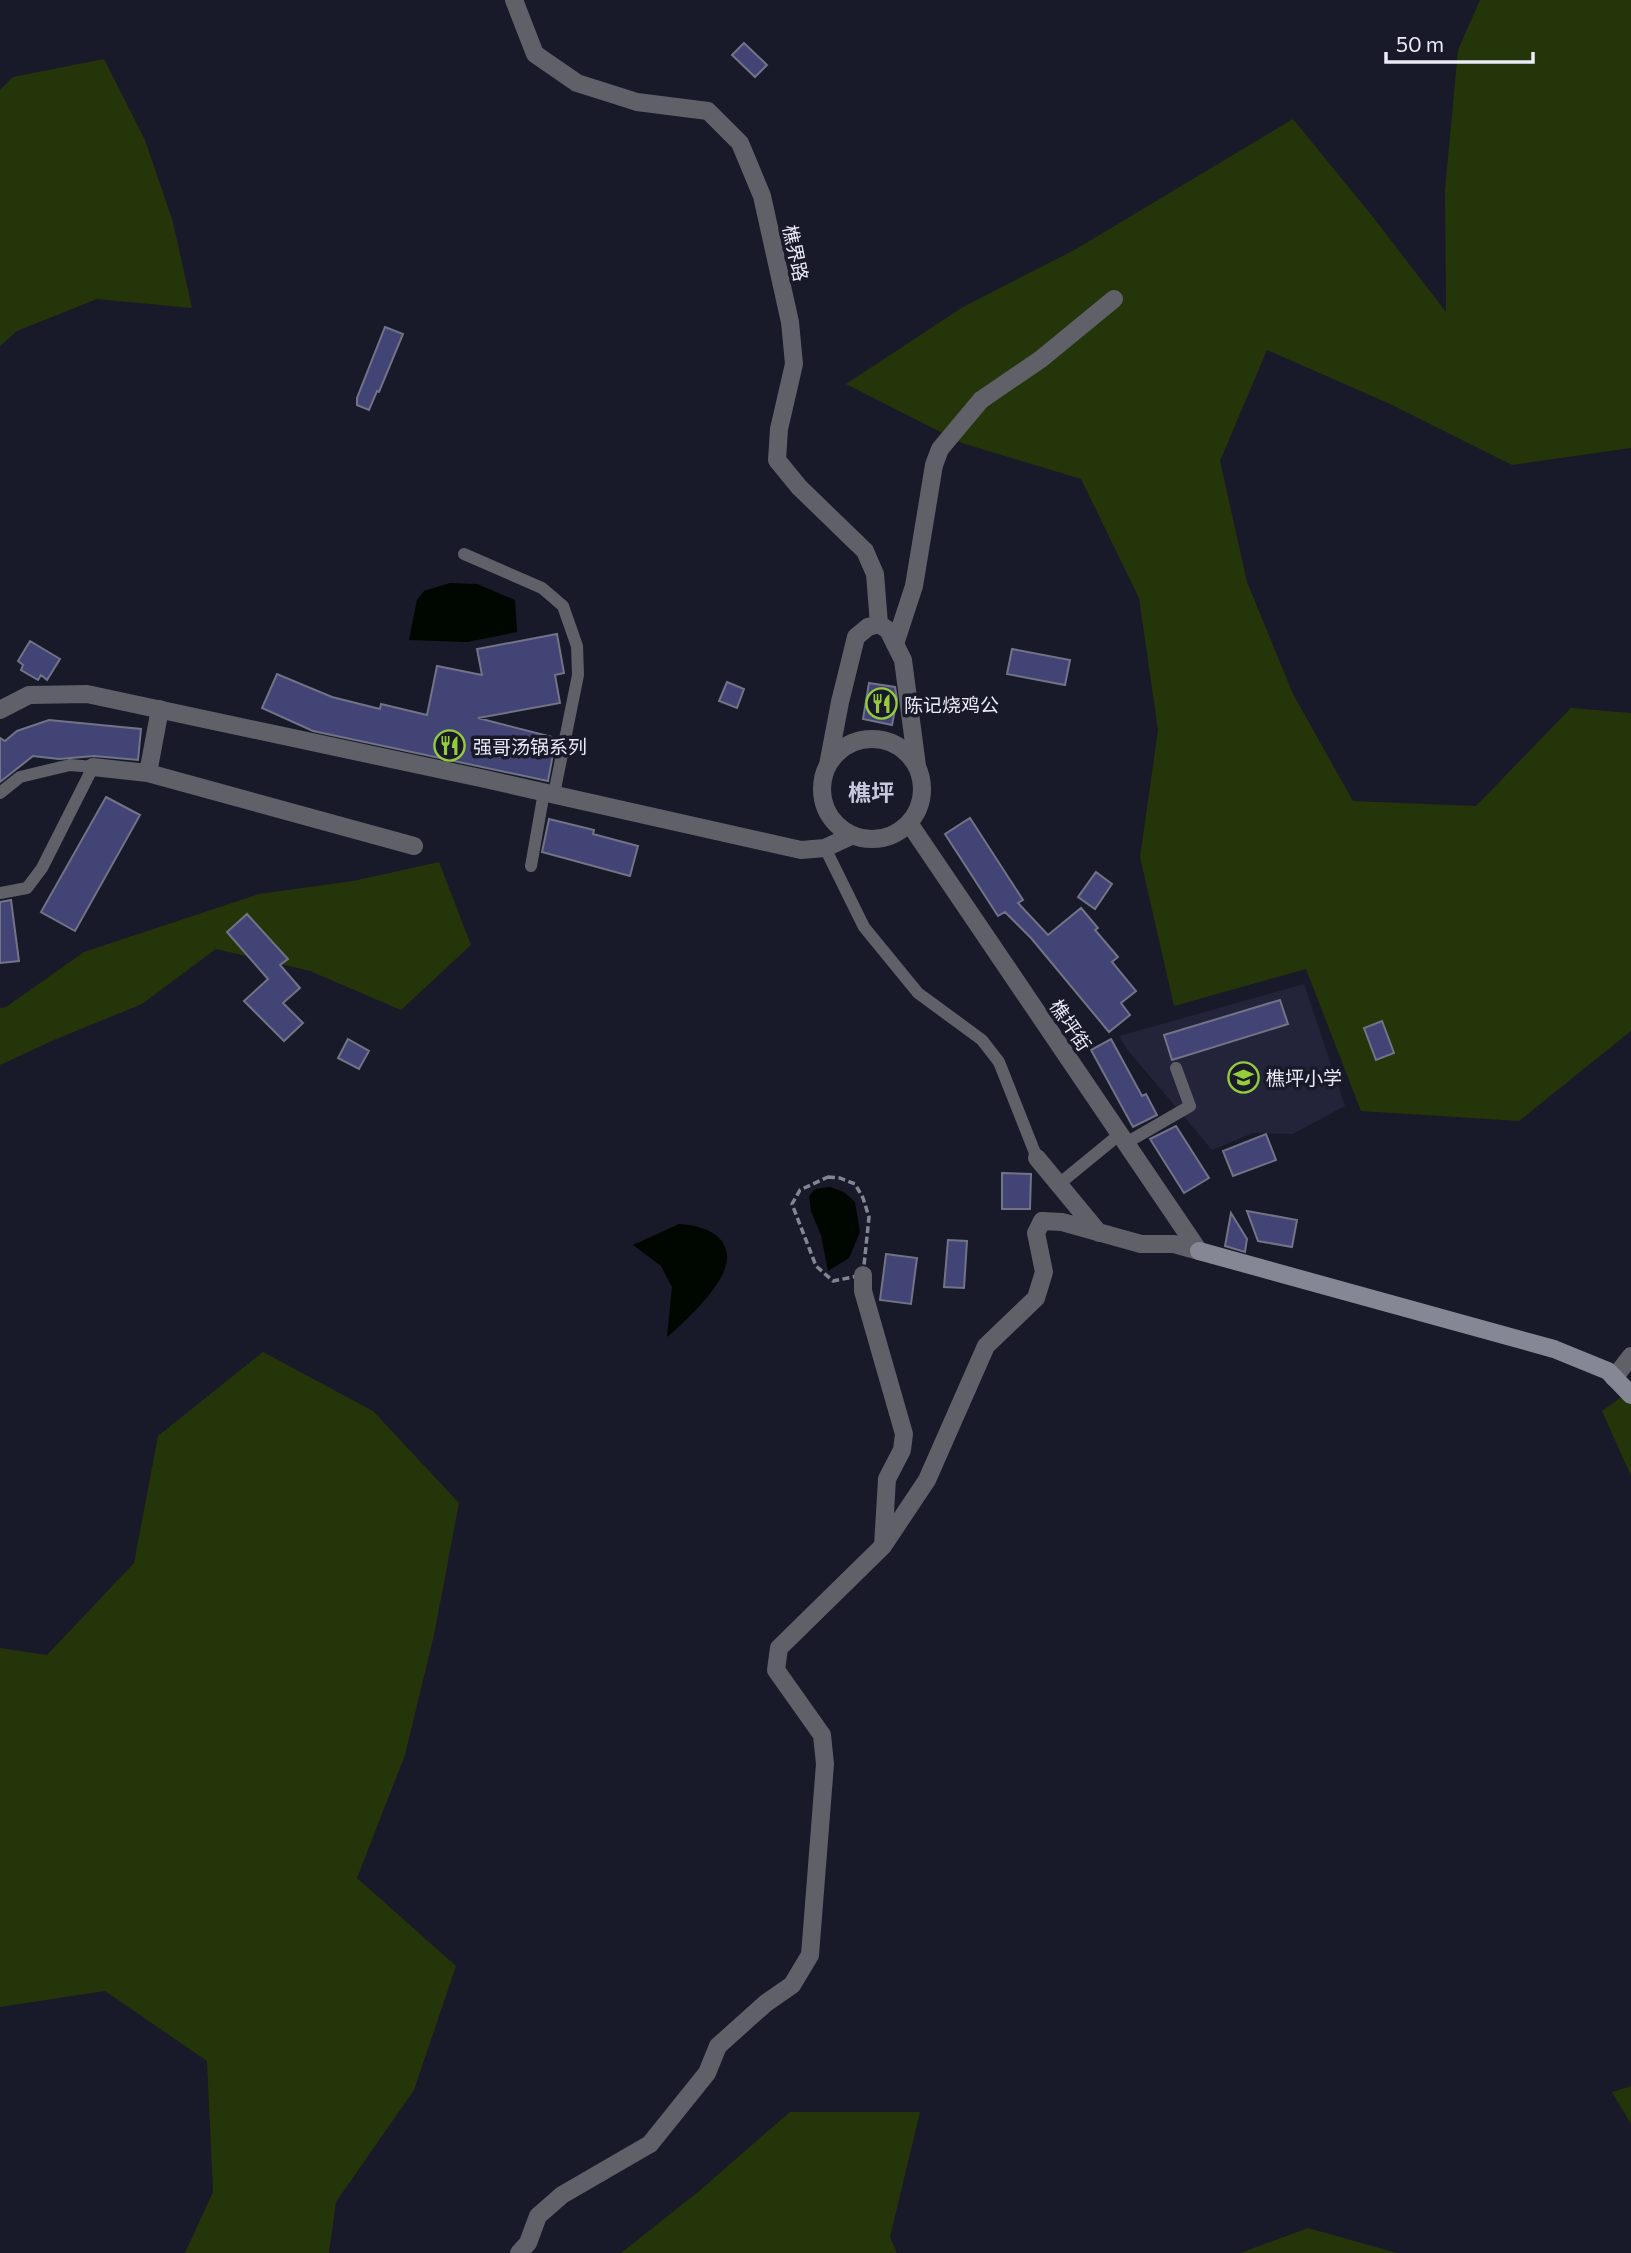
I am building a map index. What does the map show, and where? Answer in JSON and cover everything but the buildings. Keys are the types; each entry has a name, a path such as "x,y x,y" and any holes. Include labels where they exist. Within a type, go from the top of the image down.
{"main road":[{"path":"1199,1251 1554,1349 1608,1371 1631,1395"}],"street":[{"name":"樵界路","path":"514,0 535,54 577,83 637,102 708,111 740,143 762,196 790,323 794,364 779,429 777,460 799,487 865,551 875,574 879,624"},
{"path":"895,644 914,586 934,465 940,449 981,400 1041,359 1114,299"},
{"path":"879,624 888,630 895,644 903,660 922,790 916,813 900,830 877,838 853,835 834,821 823,799 822,787 840,702 856,637 868,627 879,624"},
{"path":"0,709 29,695 87,694 801,850 825,848 853,835"},
{"path":"148,773 160,709"},
{"path":"828,765 845,747 867,739 879,740 902,749 917,767"},
{"path":"93,767 148,773 414,846"},
{"name":"樵坪街","path":"909,823 1199,1251"},
{"path":"1037,1157 1100,1233"},
{"path":"519,2253 528,2243 538,2216 562,2195 650,2144 707,2073 718,2046 766,2003 792,1984 810,1955 825,1765 822,1735 776,1670 779,1647 883,1546 927,1480 986,1346 1036,1298 1044,1272 1036,1233 1042,1221 1062,1222 1141,1244 1174,1244 1199,1251"},
{"path":"863,1275 863,1291 904,1434 902,1450 887,1479 883,1546"},
{"path":"1615,1378 1631,1356"}],"lane":[{"path":"464,554 542,588 563,606 577,646 578,675 531,866"},
{"path":"0,793 20,776 70,765 93,767 41,868 27,888 0,893"},
{"path":"825,848 864,927 918,993 982,1040 999,1062 1037,1157"},
{"path":"1059,1184 1123,1139 1190,1105 1176,1068"}],"path":[{"path":"828,1177 856,1184 869,1217 863,1275 833,1281 816,1266 792,1204 800,1190 828,1177"}],"shaded area":[{"path":"450,583 477,584 515,600 517,632 467,642 409,640 417,600 424,591"},
{"name":"樵坪小学","path":"1304,984 1345,1106 1293,1134 1253,1133 1212,1150 1126,1048 1119,1036"},
{"path":"830,1187 844,1192 855,1202 860,1232 849,1258 828,1271 809,1196 815,1189"},
{"path":"679,1224 714,1234 722,1241 727,1259 724,1271 712,1291 667,1337 672,1287 661,1266 633,1245"}],"green space":[{"path":"1480,0 1631,0 1631,448 1512,465 1390,404 1267,350 1220,461 1247,582 1293,694 1353,801 1476,806 1571,708 1631,713 1631,1031 1519,1121 1361,1111 1306,969 1174,1006 1140,857 1158,730 1139,598 1081,479 962,443 846,384 963,307 1076,249 1293,119 1446,312 1445,190 1458,50"},
{"path":"104,59 145,140 173,222 192,308 97,299 17,331 0,346 0,90 13,77"},
{"path":"439,862 471,945 401,1010 310,971 216,949 142,1004 0,1065 0,1008 6,1007 84,952 259,894 353,881"},
{"path":"263,1352 373,1411 459,1503 434,1635 405,1755 357,1878 456,1966 414,2090 336,2202 329,2253 185,2253 213,2192 207,2061 105,1991 0,2007 0,1648 47,1655 134,1563 158,1436"},
{"path":"1631,1390 1631,1476 1602,1411"},
{"path":"1631,2086 1631,2124 1612,2092"},
{"path":"790,2112 920,2112 890,2237 897,2253 621,2253 698,2192"},
{"path":"1308,2228 1397,2253 1240,2253"}],"place":[{"name":"陈记烧鸡公","path":"881,704"},
{"name":"强哥汤锅系列","path":"450,746"},
{"name":"樵坪小学","path":"1243,1077"}],"district":[{"name":"樵坪","path":"871,792"}]}
